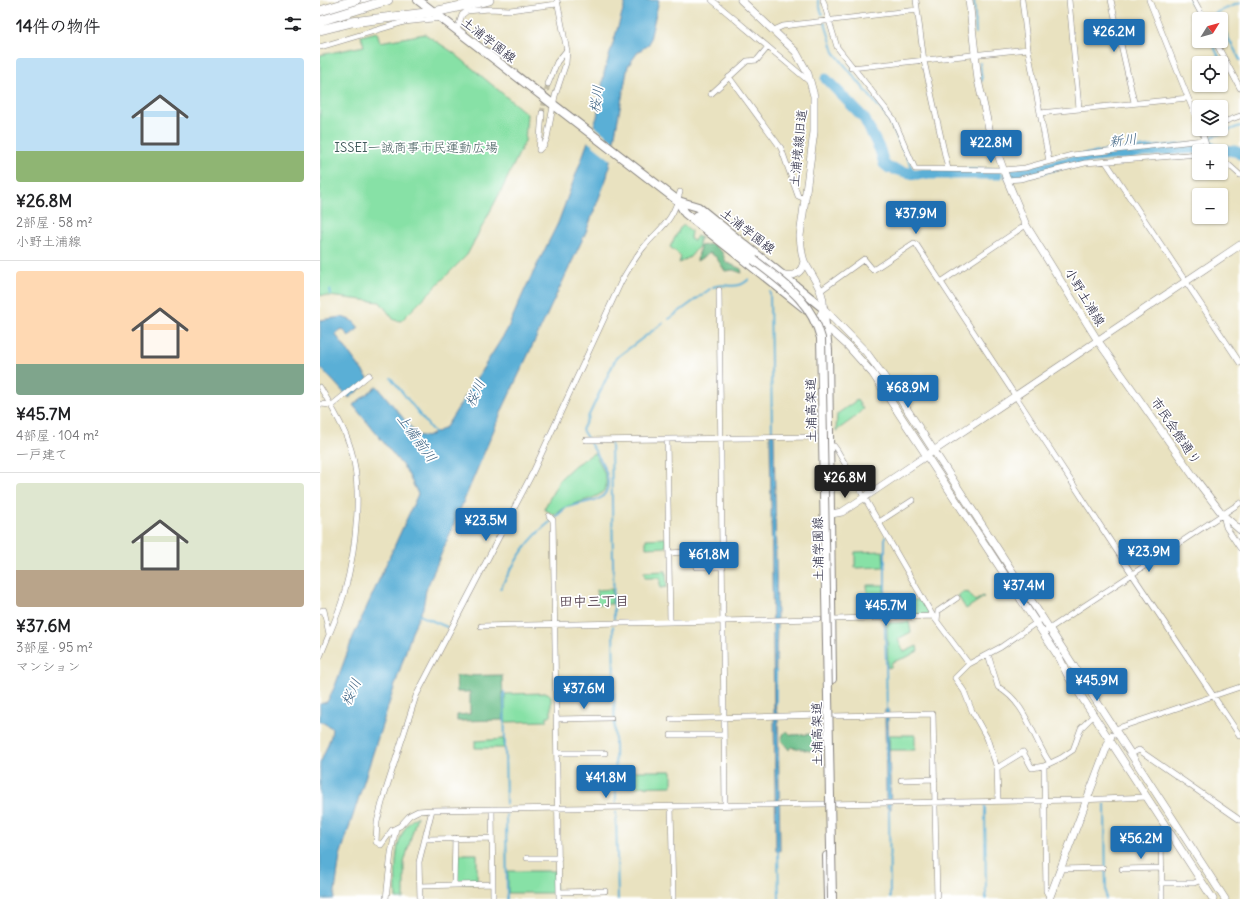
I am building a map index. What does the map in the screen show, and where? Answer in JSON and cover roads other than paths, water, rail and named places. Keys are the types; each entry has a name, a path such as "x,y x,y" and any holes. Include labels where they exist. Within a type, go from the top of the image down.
{"highway":[{"path":"320,11 356,0"},
{"path":"320,21 388,0"},
{"path":"320,30 352,22 434,12 489,0"}],"main road":[{"name":"土浦学園線","path":"418,0 675,199 685,213 699,225 818,319 832,716 828,899"},
{"name":"土浦学園線","path":"675,199 698,207 824,308 826,326 828,446 825,515 830,804 836,899"},
{"name":"土浦高架道","path":"675,199 754,260 802,300 815,318 821,338 832,899"}],"street":[{"path":"712,0 810,83"},
{"name":"土浦境線旧道","path":"741,0 796,52 802,62 814,96 815,117 800,236 801,250 804,260 820,291 824,308"},
{"path":"824,0 837,47 851,68 893,118 915,169 1003,170 1025,168 1049,161 1096,152 1204,142 1204,136"},
{"path":"916,0 924,61 948,169"},
{"name":"小野土浦線","path":"825,515 842,512 1098,341 1026,225 1006,180 989,129 978,80 969,0"},
{"path":"1022,0 1028,50 1049,161"},
{"path":"1070,0 1079,108"},
{"path":"1111,0 1134,102"},
{"path":"1149,0 1192,108"},
{"path":"1194,0 1200,12"},
{"path":"457,30 462,15 467,11 488,9 510,10 557,2 566,51 566,63 554,105 547,138 544,145 539,150 542,114"},
{"path":"774,30 783,26 917,10"},
{"path":"320,47 404,22 442,18"},
{"path":"711,94 747,61 757,60 767,48"},
{"path":"1219,48 1240,88"},
{"path":"851,68 1028,50"},
{"path":"548,84 557,62 566,51"},
{"path":"729,77 781,148 798,196 805,199"},
{"path":"1040,113 1134,102 1188,98"},
{"path":"1228,121 1240,116"},
{"path":"1006,180 1020,179 1085,163 1192,155"},
{"path":"1106,162 1240,363"},
{"path":"1228,164 1240,174"},
{"path":"680,192 675,199 676,210 667,224 643,248 633,261 624,277 533,472 416,696 382,798 377,822 376,842 381,845 392,830 410,815 418,811 432,810 1086,800 1147,797"},
{"path":"941,282 1026,225"},
{"path":"820,291 864,259 873,270 914,243 1240,736"},
{"path":"1098,341 1240,245"},
{"path":"782,274 788,276 798,274 803,267 804,260"},
{"path":"719,290 726,805"},
{"path":"1213,899 1043,633 873,374 856,355 818,319 824,308 879,369 934,450 1225,899"},
{"name":"市民会館通り","path":"1098,341 1207,496 1223,515 1240,530"},
{"path":"320,404 332,405 369,375"},
{"path":"320,388 332,405 348,439 356,471 357,504 353,546 344,595 320,657"},
{"path":"586,440 821,437"},
{"path":"667,440 670,622"},
{"path":"828,446 834,446 837,450 935,619 969,664"},
{"path":"879,522 913,500"},
{"path":"1043,633 1240,503"},
{"path":"1223,515 1226,527 1240,548"},
{"path":"549,516 553,520 559,899"},
{"path":"669,553 685,552 685,549"},
{"path":"694,550 722,550"},
{"path":"696,568 722,567"},
{"path":"935,619 938,611 957,598"},
{"path":"320,611 324,610 329,634"},
{"path":"998,801 997,768 987,738 972,711 964,691 955,678 969,664 988,654 1043,618"},
{"path":"481,626 819,619"},
{"path":"835,619 935,619"},
{"path":"988,654 998,687 1009,693 1026,715 1040,749 1050,763"},
{"path":"1049,898 1115,729 1240,687"},
{"path":"832,716 933,714 936,899"},
{"path":"671,719 821,715"},
{"path":"997,768 1023,752 1032,768 1044,766 1050,763 1073,750 1081,728 1094,715"},
{"path":"557,719 611,718"},
{"path":"671,736 724,735"},
{"path":"1131,754 1139,750 1240,820"},
{"path":"557,753 605,753"},
{"path":"1044,766 1046,890 1049,898"},
{"path":"901,780 935,779"},
{"path":"671,807 672,899"},
{"path":"492,809 493,899"},
{"path":"420,899 419,862 432,810"},
{"path":"386,899 391,853 396,828"},
{"path":"1118,836 1161,835 1168,829"},
{"path":"1161,835 1162,899"},
{"path":"454,885 455,838"},
{"path":"425,839 492,838"},
{"path":"527,858 559,858"},
{"path":"1060,869 1103,868"},
{"path":"1122,869 1162,868"},
{"path":"1162,883 1194,883 1201,880"},
{"path":"420,886 493,884"},
{"path":"559,892 605,891"}],"water":[{"path":"626,0 659,0 649,44 638,52 628,66 607,177 586,232 504,406 426,590 423,608 413,629 340,856 334,899 320,899 320,764 331,736 332,728 320,721 320,704 327,702 335,686 353,637 418,494 406,470 353,405 377,386 417,435 427,437 446,427 507,330 525,289 558,223 597,117 604,73"},
{"path":"342,317 353,321 359,328 349,336 342,329 336,333 336,335 370,381 349,398 320,367 320,320"},
{"path":"770,434 774,434 777,623 775,703 778,719 780,851 776,851"},
{"path":"889,709 888,721 891,809 887,808 886,798 885,710"}],"waterway":[{"path":"818,0 822,14"},
{"path":"974,0 976,33"},
{"path":"1190,0 1196,12"},
{"path":"1218,12 1240,3"},
{"path":"825,23 834,52 887,117 914,172"},
{"path":"1228,37 1240,60"},
{"path":"1214,48 1218,56"},
{"path":"980,63 982,81"},
{"name":"新川","path":"826,79 864,118 880,150 884,164 889,168 914,174 997,174"},
{"path":"1214,144 1210,140 1211,137 1240,126"},
{"name":"新川","path":"1009,174 1080,159 1141,152 1200,148 1233,151 1240,154"},
{"path":"713,287 717,285 740,285 749,279"},
{"path":"669,319 710,289"},
{"path":"330,290 331,294"},
{"path":"770,292 772,434"},
{"path":"587,438 582,430 616,358 663,323"},
{"path":"391,378 435,434"},
{"path":"554,518 567,507 599,499 608,487 606,471 590,443"},
{"path":"611,443 614,619"},
{"path":"500,589 516,560 534,536 551,521"},
{"path":"885,537 885,615"},
{"path":"419,615 447,627"},
{"path":"885,622 887,710"},
{"path":"613,626 616,803"},
{"path":"776,671 776,704"},
{"path":"504,692 506,804"},
{"path":"1105,804 1106,899"},
{"path":"985,806 986,899"},
{"path":"889,808 890,898"},
{"path":"616,812 618,899"},
{"path":"506,815 507,899"},
{"path":"778,851 779,899"}],"tunnel":[{"path":"542,113 548,84"}],"district":[{"name":"田中三丁目","path":"594,601"}],"water label":[{"name":"桜川","path":"596,99"},
{"name":"桜川","path":"475,393"},
{"name":"上備前川","path":"417,438"},
{"name":"桜川","path":"351,692"}],"park label":[{"name":"ISSEI一誠商事市民運動広場","path":"416,147"}]}
